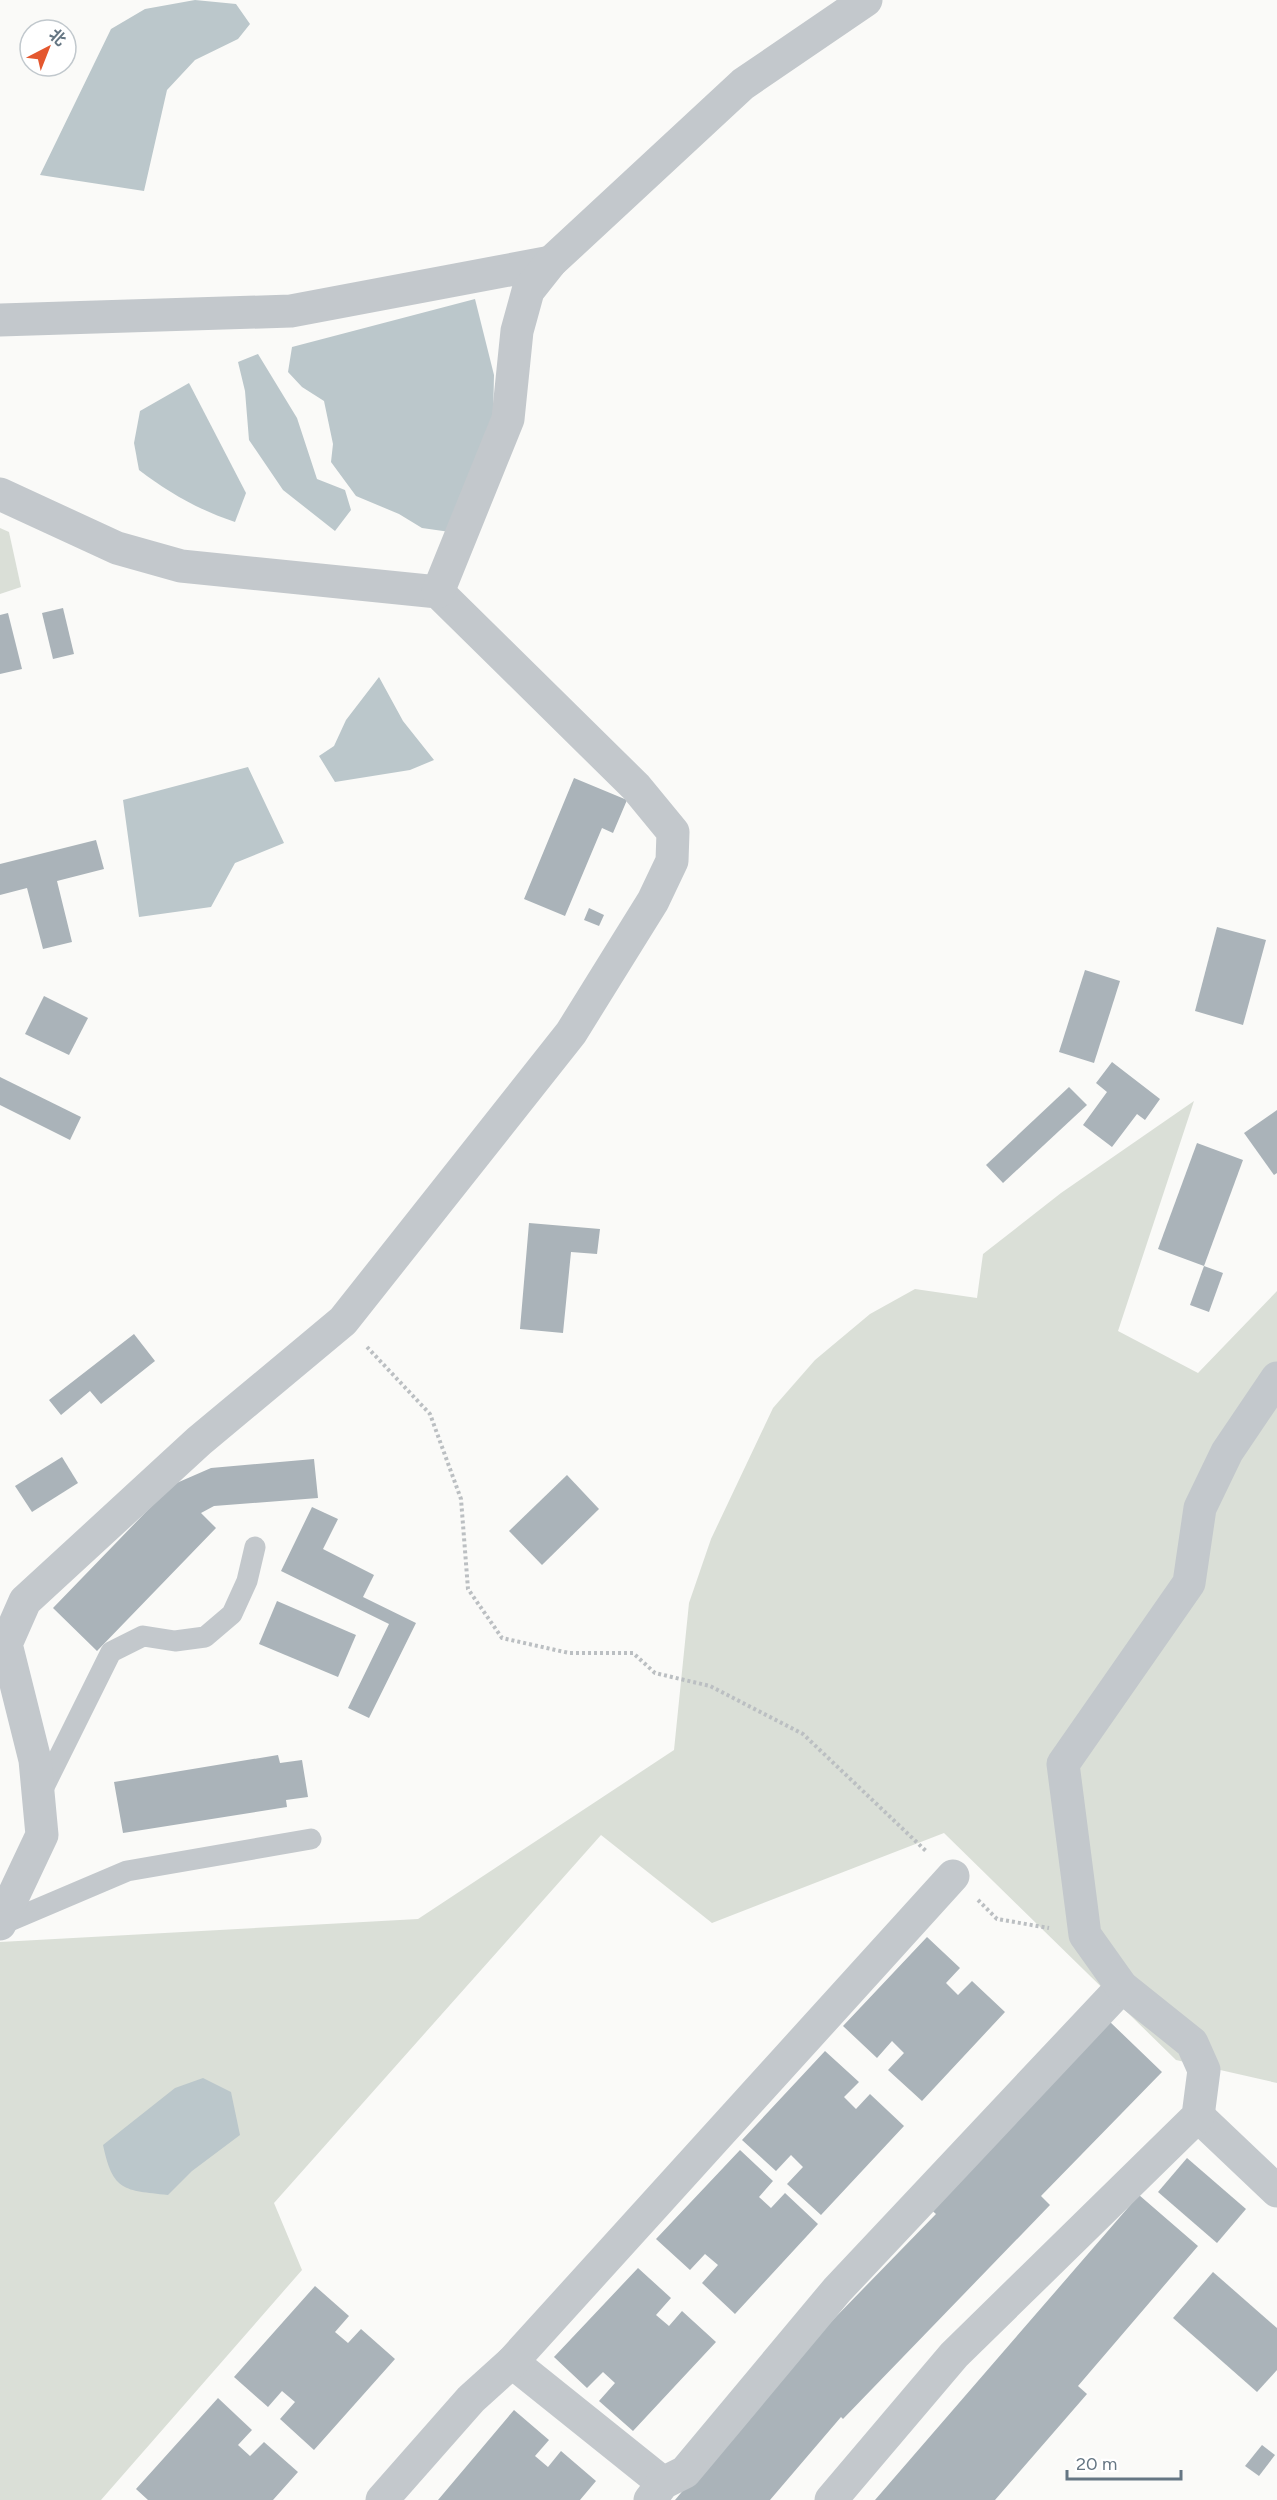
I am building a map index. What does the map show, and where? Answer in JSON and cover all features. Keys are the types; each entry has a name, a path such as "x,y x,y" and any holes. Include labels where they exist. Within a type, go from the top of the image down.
{"street":[{"path":"438,592 508,419 517,331 528,291 551,262 743,84 866,0"},
{"path":"0,320 291,310 551,262"},
{"path":"0,494 117,548 181,566 438,592 636,787 673,832 672,861 653,901 571,1033 343,1321 199,1441 25,1601 6,1644 35,1760 42,1834 0,1925"},
{"path":"831,2500 954,2355 1198,2116 1204,2070 1192,2043 1122,1987 1085,1935 1063,1764 1189,1582 1200,1508 1227,1452 1277,1378"},
{"path":"382,2500 471,2399 512,2362 953,1876"},
{"path":"512,2362 657,2492 685,2472 837,2290 1122,1987"},
{"path":"1198,2116 1277,2191"}],"lane":[{"path":"39,1798 111,1652 143,1636 175,1641 205,1637 232,1614 247,1581 255,1547"},
{"path":"0,1925 127,1871 310,1839"}],"path":[{"path":"343,1321 430,1414 461,1499 468,1589 502,1638 569,1653 633,1653 655,1673 710,1686 803,1734 997,1919 1085,1935"}],"shaded area":[{"path":"195,0 236,4 250,24 238,39 195,60 167,90 144,191 40,175 111,29 145,9"},
{"path":"475,299 494,375 493,421 450,532 422,528 399,514 356,496 331,462 333,444 324,401 302,387 288,372 292,347"},
{"path":"258,354 297,418 317,479 345,490 351,510 335,531 283,490 249,440 245,391 238,362"},
{"path":"189,383 246,493 235,522 185,500 139,470 134,443 140,411"},
{"path":"0,528 9,532 21,587 0,594"},
{"path":"379,677 403,721 434,760 410,770 335,782 319,756 334,746 346,720"},
{"path":"248,767 284,843 235,863 211,907 139,917 123,800"},
{"path":"1194,1101 1118,1331 1198,1373 1277,1291 1277,2083 1176,2060 944,1833 712,1923 601,1835 274,2203 302,2270 101,2500 0,2500 0,1942 418,1919 674,1750 689,1603 711,1539 773,1408 815,1360 870,1314 915,1289 977,1298 983,1254 1061,1193"},
{"path":"203,2078 231,2092 240,2135 192,2171 168,2195 141,2192 123,2186 111,2172 103,2145 175,2088"}],"building":[{"path":"63,608 74,654 53,659 42,613"},
{"path":"8,613 22,669 0,674 0,615"},
{"path":"574,778 627,800 613,833 602,828 565,916 524,899"},
{"path":"96,840 104,869 57,881 72,942 43,949 27,888 0,895 0,864"},
{"path":"589,908 604,915 599,926 584,920"},
{"path":"1217,927 1266,940 1243,1025 1195,1011"},
{"path":"1085,970 1120,981 1094,1063 1059,1052"},
{"path":"44,996 88,1018 69,1055 25,1034"},
{"path":"1112,1062 1160,1099 1145,1120 1137,1114 1112,1147 1083,1125 1107,1092 1096,1083"},
{"path":"0,1077 81,1117 70,1140 0,1105"},
{"path":"1069,1087 1087,1105 1003,1183 986,1165"},
{"path":"1277,1110 1277,1173 1274,1175 1244,1133"},
{"path":"1197,1143 1243,1160 1204,1266 1158,1249"},
{"path":"529,1223 600,1229 597,1254 571,1252 563,1333 520,1329"},
{"path":"1204,1266 1223,1273 1209,1312 1190,1305"},
{"path":"134,1334 155,1361 101,1404 90,1391 61,1415 49,1400"},
{"path":"62,1457 78,1483 32,1512 15,1486"},
{"path":"314,1459 318,1498 214,1506 201,1513 216,1528 97,1651 53,1608 172,1485 211,1468"},
{"path":"567,1475 599,1509 542,1565 509,1531"},
{"path":"312,1507 338,1519 323,1549 374,1575 363,1597 416,1623 369,1718 348,1708 389,1624 281,1571"},
{"path":"277,1601 356,1635 338,1677 259,1644"},
{"path":"278,1755 280,1763 302,1760 308,1797 286,1800 287,1807 123,1833 114,1782"},
{"path":"927,1937 960,1968 946,1983 958,1995 972,1981 1005,2012 922,2101 888,2070 904,2053 892,2041 877,2058 843,2026"},
{"path":"1109,2021 1162,2072 1041,2196 1050,2205 843,2419 841,2417 770,2500 675,2500 788,2366 936,2214 928,2207"},
{"path":"825,2051 859,2082 844,2097 856,2109 870,2094 904,2126 821,2215 787,2184 803,2167 791,2155 776,2171 742,2140"},
{"path":"740,2150 773,2181 759,2197 771,2208 785,2193 818,2224 735,2314 702,2283 718,2265 705,2254 690,2270 656,2239"},
{"path":"1187,2158 1246,2209 1217,2243 1158,2192"},
{"path":"1139,2195 1198,2246 1078,2386 1087,2394 995,2500 875,2500"},
{"path":"638,2268 671,2298 656,2315 669,2326 682,2311 716,2342 633,2431 599,2401 615,2383 603,2372 587,2388 554,2357"},
{"path":"1213,2272 1277,2328 1277,2370 1257,2392 1173,2318"},
{"path":"315,2286 349,2316 335,2332 348,2343 361,2329 395,2359 314,2450 280,2419 295,2402 282,2391 268,2407 234,2377"},
{"path":"218,2398 252,2430 238,2445 250,2456 264,2442 298,2472 273,2500 148,2500 136,2489"},
{"path":"514,2410 549,2440 535,2456 548,2467 561,2451 596,2481 580,2500 438,2500"},
{"path":"1262,2445 1275,2455 1259,2476 1245,2466"}]}
